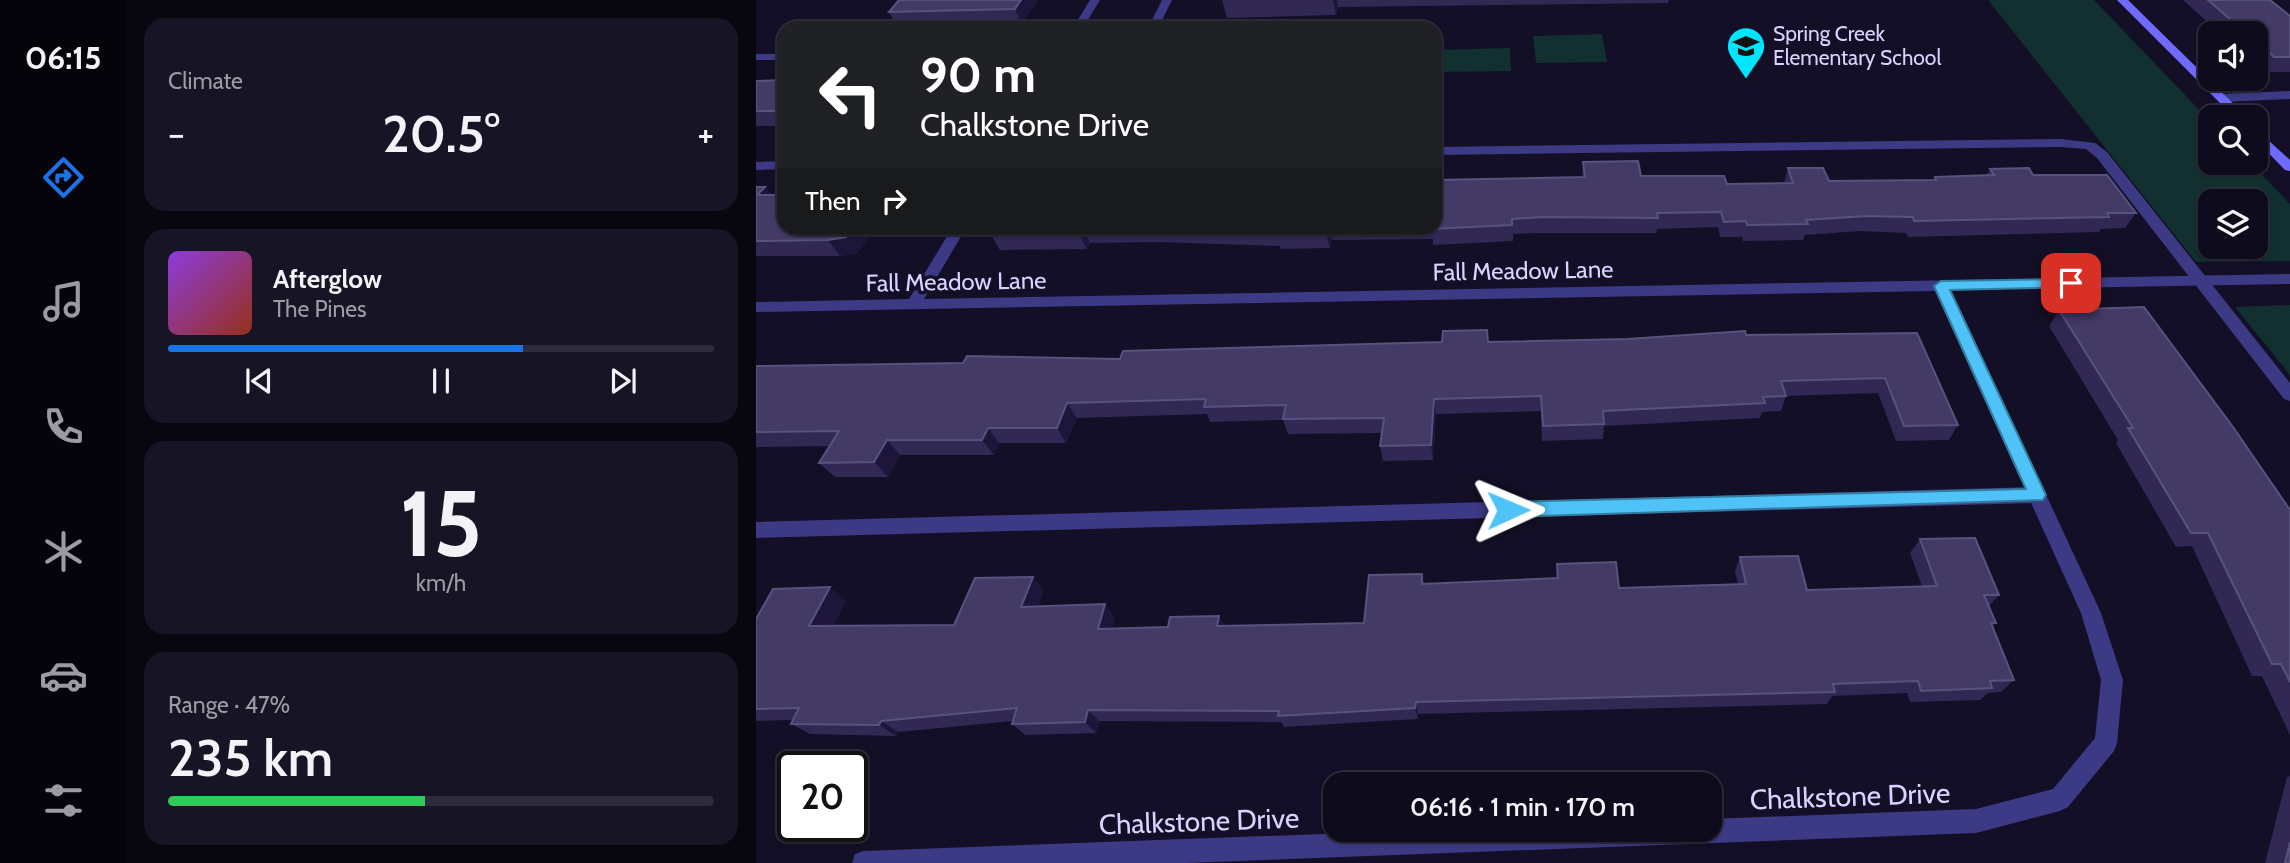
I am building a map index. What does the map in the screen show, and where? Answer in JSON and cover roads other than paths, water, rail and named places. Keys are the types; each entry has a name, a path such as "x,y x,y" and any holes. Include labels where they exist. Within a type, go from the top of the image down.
{"street":[{"path":"1082,21 1095,0"},
{"path":"1156,21 1167,0"},
{"path":"2122,0 2228,105"},
{"path":"756,57 777,57"},
{"path":"2221,98 2290,95"},
{"path":"1442,151 2020,143 2090,146 2102,155 2290,395"},
{"path":"2268,144 2290,167"},
{"path":"756,166 777,165"},
{"path":"912,306 955,235"},
{"name":"Fall Meadow Lane","path":"756,307 2290,279"},
{"name":"Chalkstone Drive","path":"864,863 1976,821 2060,799 2106,743 2112,680 2091,613 1941,286"},
{"path":"756,530 2037,495"}],"place":[{"name":"Spring Creek Elementary School","path":"1746,80"}]}
